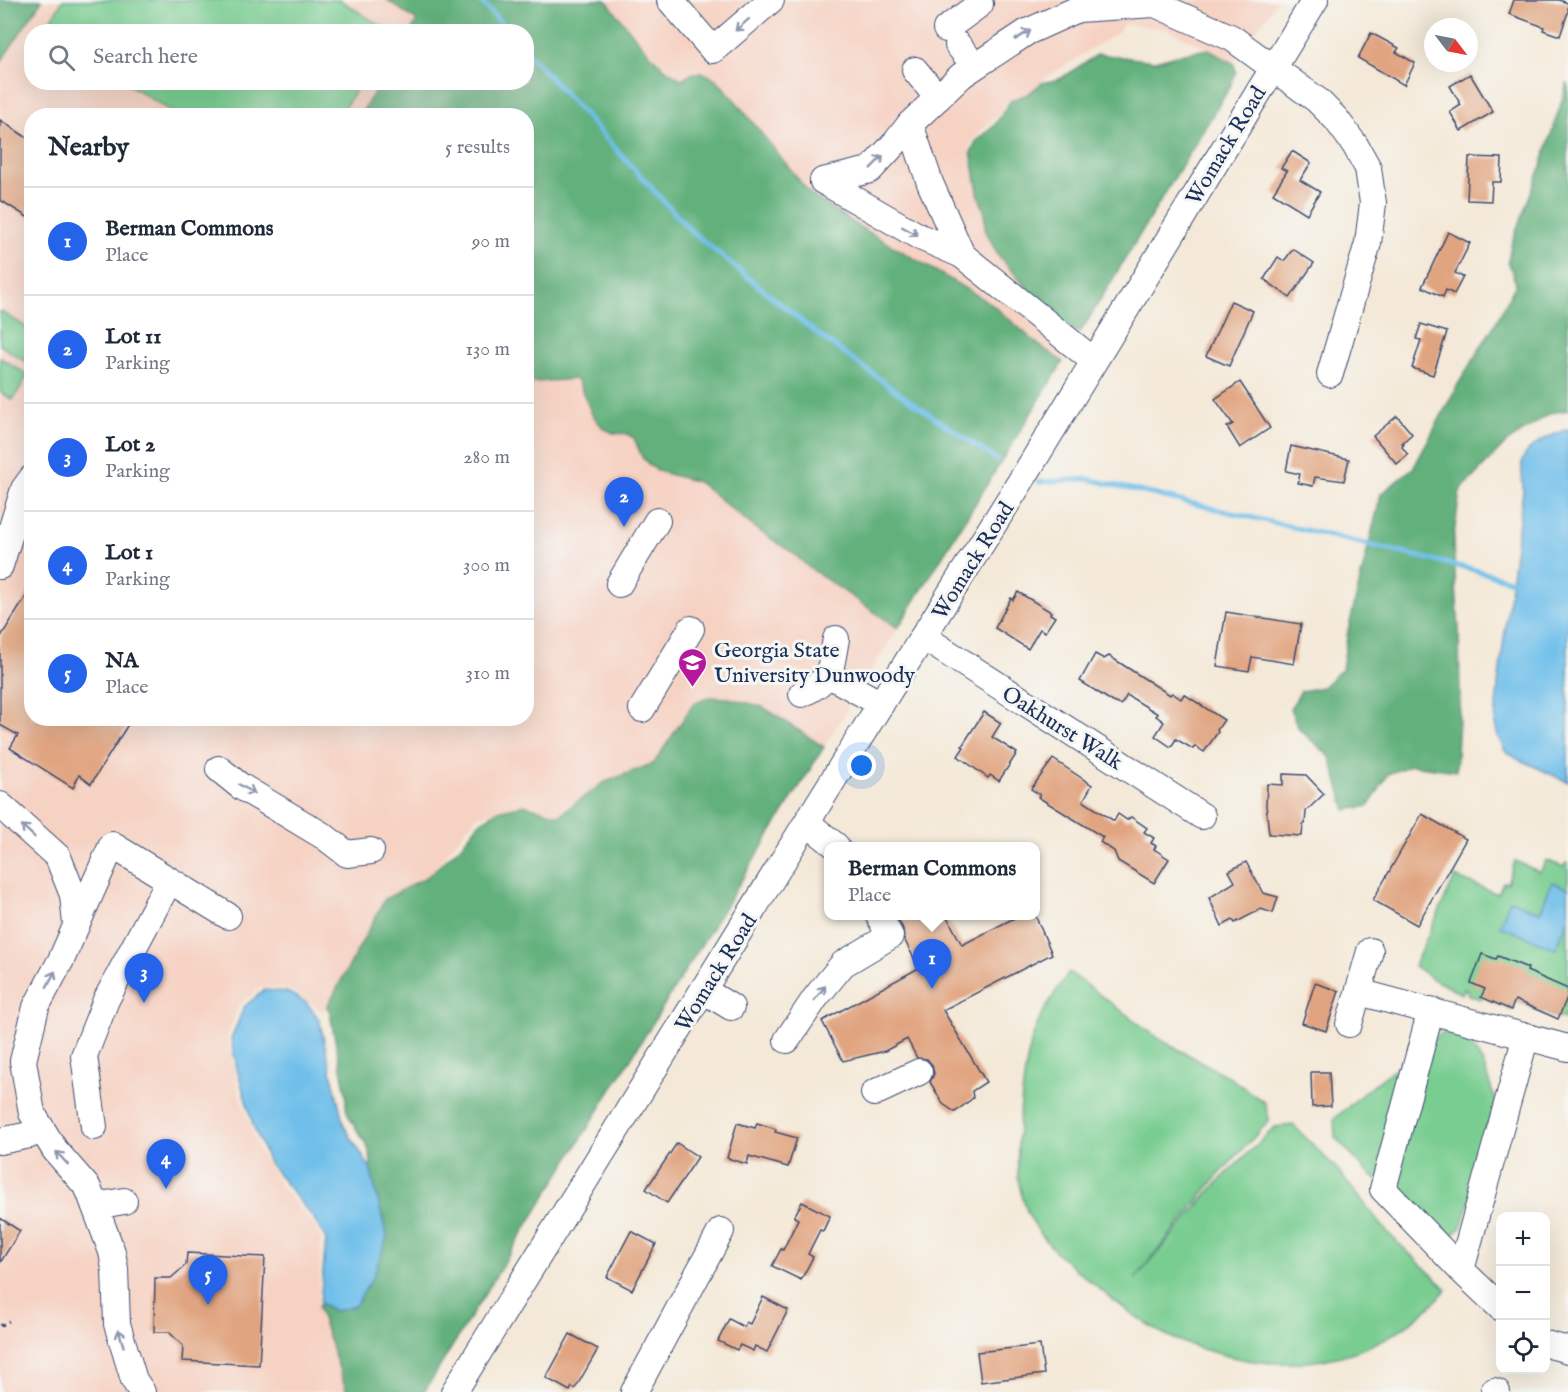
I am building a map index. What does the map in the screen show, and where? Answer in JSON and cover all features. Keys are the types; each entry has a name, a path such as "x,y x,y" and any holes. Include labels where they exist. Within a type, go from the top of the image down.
{"street":[{"path":"670,0 713,50 771,0"},
{"name":"Womack Road","path":"454,1392 1094,361 1315,0"},
{"path":"1094,361 962,255 912,232 823,181 870,170 910,124 962,75 1027,32 1078,9 1150,2 1232,38 1317,100 1336,119 1368,168 1373,203 1368,243 1330,374"},
{"path":"975,66 952,37 980,4"},
{"path":"915,70 938,98"},
{"path":"910,124 930,183 962,255"},
{"path":"0,566 24,489"},
{"path":"619,584 657,521"},
{"path":"642,709 691,629"},
{"name":"Oakhurst Walk","path":"923,637 1202,816"},
{"path":"802,694 817,687 829,675 836,639"},
{"path":"829,675 881,704"},
{"path":"219,769 240,786 325,837 347,854 371,851"},
{"path":"0,805 57,857 74,896 76,924"},
{"path":"807,823 831,842"},
{"path":"142,1392 134,1380 117,1324 115,1269 112,1252 88,1188 55,1150 32,1113 23,1061 36,1007 61,960 112,845 228,916"},
{"path":"94,1127 84,1056 106,1000 169,881"},
{"path":"787,1040 843,964 890,936 882,920"},
{"path":"1349,1024 1370,951"},
{"path":"703,990 731,1007"},
{"path":"1359,992 1568,1048"},
{"path":"1431,1010 1383,1189 1496,1303"},
{"path":"1461,1270 1526,1036"},
{"path":"874,1093 919,1072"},
{"path":"0,1141 30,1135 41,1128"},
{"path":"95,1206 124,1201"},
{"path":"634,1392 721,1231"},
{"path":"1550,1345 1568,1350"}],"path":[{"path":"0,1326 9,1321"}],"shaded area":[{"name":"Georgia State University Dunwoody","path":"42,0 387,0 417,21 415,24 26,24"},
{"path":"606,0 1278,0 1233,64 1209,49 1166,29 1124,24 1117,33 1048,76 1028,94 1007,102 970,145 970,161 985,213 985,229 1064,328 1080,333 1063,362 890,243 858,226 811,195 716,79 690,74 682,79 676,76 647,50"},
{"name":"Georgia State University Dunwoody","path":"24,27 24,90 376,90 364,108 24,108 24,726 534,726 534,382 574,379 578,381 592,414 619,435 627,433 634,438 661,472 698,482 755,528 793,553 808,567 898,628 824,747 763,707 729,698 709,697 694,703 654,763 603,783 559,815 524,805 478,815 428,876 385,899 324,1012 289,989 261,987 239,1005 227,1038 240,1096 259,1151 281,1186 314,1226 321,1240 318,1307 347,1392 0,1392 0,63"}],"green space":[{"path":"0,0 42,0 24,24 0,63"},
{"path":"63,0 340,0 378,24 48,24"},
{"path":"387,0 606,0 641,44 672,74 682,79 690,74 702,72 716,79 811,195 858,226 989,302 1039,345 1063,362 898,628 808,567 793,553 755,528 698,482 661,472 650,466 642,457 634,438 603,428 592,414 578,381 574,379 534,382 534,108 364,108 376,90 534,90 534,24 415,24 417,21"},
{"path":"1209,49 1234,64 1236,72 1231,85 1080,333 1060,325 997,254 985,229 985,213 979,197 971,152 977,140 994,126 1011,100 1028,94 1042,83 1060,79 1098,54 1155,61"},
{"path":"1568,82 1568,410 1551,413 1506,443 1460,491 1453,543 1459,629 1460,703 1456,771 1411,765 1388,774 1369,806 1346,810 1330,757 1299,729 1290,709 1301,691 1323,687 1342,669 1348,631 1381,494 1414,467 1457,386 1495,324 1516,284 1508,261 1511,245 1541,166"},
{"path":"137,90 356,90 344,108 166,108"},
{"path":"0,311 24,326 24,360 0,345"},
{"path":"0,358 24,373 24,382 13,400 0,392"},
{"path":"709,697 729,698 763,707 824,747 424,1392 347,1392 318,1307 320,1303 335,1311 387,1237 370,1168 370,1153 346,1109 346,1095 330,1012 327,1007 385,899 428,876 460,847 479,823 497,811 524,805 559,815 603,783 654,763 694,703"},
{"path":"1546,860 1563,867 1566,863 1568,864 1568,1020 1559,1017 1558,1019 1515,1000 1511,1010 1482,997 1480,999 1467,994 1468,991 1464,989 1462,994 1414,966 1455,877 1498,894 1503,882 1507,883 1515,861 1540,872"},
{"path":"1069,972 1161,1040 1229,1077 1265,1103 1269,1121 1215,1179 1135,1279 1216,1184 1275,1127 1293,1125 1336,1168 1389,1234 1447,1289 1423,1312 1398,1331 1370,1346 1341,1356 1311,1362 1280,1363 1248,1360 1216,1353 1173,1338 1128,1311 1077,1271 1048,1244 1033,1223 1027,1211 1018,1176 1018,1141 1028,1055 1038,1023"},
{"path":"1454,1024 1464,1033 1483,1063 1499,1112 1461,1227 1448,1240 1365,1170 1335,1137 1334,1119 1367,1090"}],"water":[{"path":"1568,429 1568,782 1505,751 1495,724 1523,491 1522,462 1535,445"},
{"path":"1552,882 1568,888 1568,920 1556,949 1500,926 1510,900 1540,912"},
{"path":"264,990 287,992 306,1002 319,1019 344,1126 370,1168 387,1237 373,1277 355,1306 335,1311 320,1303 326,1239 314,1219 269,1163 253,1125 231,1039 244,1007"}],"building":[{"path":"1514,0 1559,0 1568,3 1568,12 1560,36 1543,30 1544,27 1509,14"},
{"path":"1371,33 1399,48 1396,52 1415,63 1404,85 1358,58"},
{"path":"1470,74 1493,112 1461,131 1450,112 1461,105 1450,86"},
{"path":"0,120 24,136 24,215 0,200"},
{"path":"1292,151 1311,163 1300,180 1320,192 1307,214 1273,193 1287,171 1281,168"},
{"path":"1469,157 1502,158 1501,182 1492,182 1491,201 1467,200"},
{"path":"1448,232 1470,243 1455,273 1463,277 1454,294 1446,290 1443,297 1422,287"},
{"path":"1293,249 1314,263 1290,298 1264,279 1278,257 1284,261"},
{"path":"1231,301 1253,311 1229,366 1206,356"},
{"path":"1421,324 1447,332 1433,375 1412,368 1421,340 1416,339"},
{"path":"1240,382 1270,428 1240,448 1227,427 1233,424 1215,399"},
{"path":"1397,416 1412,434 1402,443 1408,455 1397,464 1373,436"},
{"path":"1291,446 1349,459 1344,481 1315,477 1313,486 1298,483 1300,474 1286,471"},
{"path":"1018,592 1051,612 1050,614 1055,617 1045,632 1040,629 1028,649 995,628 1011,598 1013,600"},
{"path":"24,600 24,726 127,726 91,784 79,775 73,788 10,748 18,735 0,725 0,638"},
{"path":"1226,612 1301,624 1294,664 1252,657 1249,671 1217,666"},
{"path":"1095,654 1104,659 1109,656 1170,695 1172,693 1181,699 1184,694 1224,720 1204,752 1195,746 1193,749 1176,739 1171,747 1155,736 1164,722 1156,716 1158,714 1127,695 1121,705 1113,702 1080,681"},
{"path":"984,712 1001,723 992,737 1017,753 999,781 990,775 988,778 958,756"},
{"path":"1053,759 1092,785 1083,801 1114,821 1118,814 1127,820 1131,817 1147,828 1144,832 1154,838 1151,843 1156,846 1154,849 1169,859 1154,883 1118,861 1114,851 1100,842 1103,837 1038,797 1040,795 1031,789"},
{"path":"1283,774 1306,775 1324,794 1306,811 1302,836 1269,834 1266,805 1267,784 1283,785"},
{"path":"1422,814 1466,839 1417,925 1373,900"},
{"path":"1246,862 1263,893 1278,897 1273,913 1261,909 1235,923 1233,920 1222,926 1209,898 1235,882 1229,871"},
{"path":"898,920 949,920 962,945 1010,920 1037,920 1052,954 943,1010 986,1082 972,1091 973,1098 955,1112 943,1104 930,1082 934,1074 932,1065 927,1059 917,1058 907,1039 885,1051 843,1061 822,1021 919,968 904,939 903,929"},
{"path":"1482,954 1496,959 1498,956 1528,968 1527,971 1568,989 1568,995 1558,1019 1515,1000 1511,1010 1481,997 1485,989 1471,983"},
{"path":"1315,983 1339,991 1326,1031 1302,1023"},
{"path":"1311,1072 1329,1072 1331,1106 1312,1107"},
{"path":"737,1123 755,1128 757,1123 776,1129 775,1132 797,1138 788,1167 749,1156 747,1164 727,1158"},
{"path":"677,1143 698,1157 667,1203 646,1189"},
{"path":"802,1202 830,1216 808,1254 813,1257 801,1280 772,1266 781,1249 783,1250 798,1219 794,1217"},
{"path":"0,1218 20,1231 0,1263"},
{"path":"631,1231 656,1244 632,1290 607,1277"},
{"path":"187,1253 265,1257 259,1365 182,1361 183,1346 169,1332 154,1332 155,1278 171,1278 186,1265"},
{"path":"763,1297 788,1310 767,1352 755,1346 753,1351 740,1345 737,1350 718,1341 729,1319 744,1327 746,1322 750,1324"},
{"path":"570,1334 598,1349 575,1389 572,1387 570,1391 546,1378"},
{"path":"1040,1345 1044,1374 981,1382 977,1352"}],"waterway":[{"path":"480,0 502,24"},
{"path":"534,60 691,231 815,332 997,460"},
{"path":"1039,482 1088,479 1471,569 1512,581"}],"place":[{"name":"Lot 11","path":"624,527"},
{"name":"Georgia State University Dunwoody","path":"693,688"},
{"name":"Berman Commons","path":"932,989"},
{"name":"Lot 2","path":"144,1003"},
{"name":"Lot 1","path":"166,1189"},
{"name":"NA","path":"208,1305"}]}
